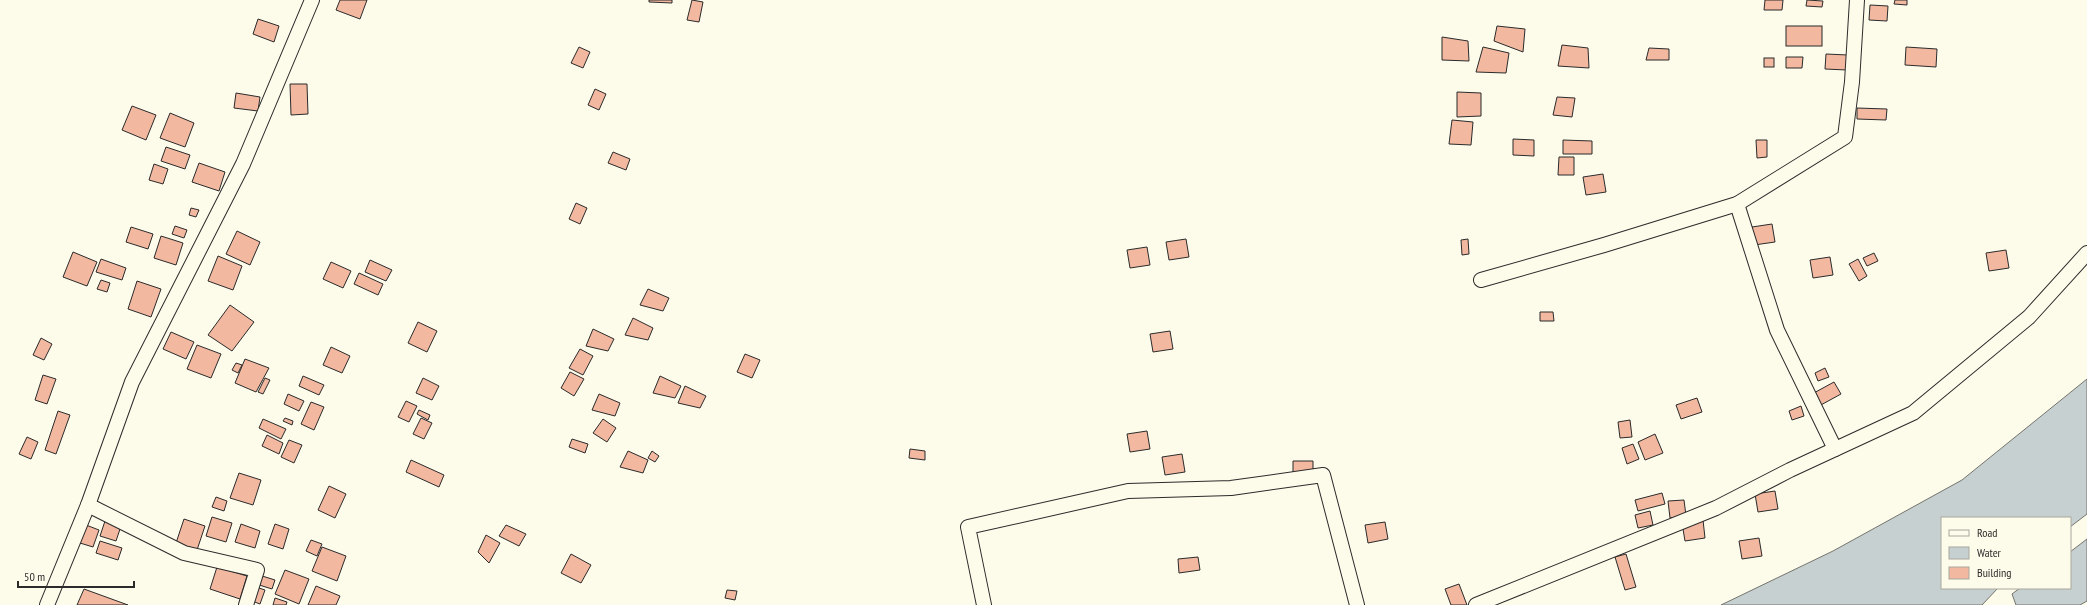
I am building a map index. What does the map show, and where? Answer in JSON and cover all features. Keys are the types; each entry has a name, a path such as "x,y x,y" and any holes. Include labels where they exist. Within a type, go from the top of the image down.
{"street":[{"path":"47,605 88,505 132,382 243,164 312,0"},
{"path":"1481,280 1604,245 1737,204 1845,137 1852,82 1857,0"},
{"path":"1737,204 1776,330 1835,449"},
{"path":"1476,605 1716,508 1835,449 1913,413 2029,317 2087,253"},
{"path":"984,605 968,527 1128,490 1231,488 1323,475 1357,605"},
{"path":"88,505 184,553 257,570 246,605"}],"water":[{"path":"2087,379 2087,514 2071,526 2071,517 1941,517 1941,589 1997,589 1982,605 1721,605 1833,551 1962,480"},
{"path":"2087,539 2087,601 2080,605 2016,605 2012,594 2019,589 2071,589 2071,551"}],"building":[{"path":"340,0 367,0 360,19 336,10"},
{"path":"649,0 672,0 672,3 649,2"},
{"path":"692,0 703,2 699,22 687,20"},
{"path":"1765,0 1783,0 1782,10 1764,10"},
{"path":"1807,0 1823,1 1822,7 1806,6"},
{"path":"1895,0 1907,0 1907,5 1894,4"},
{"path":"1870,5 1888,6 1887,21 1869,20"},
{"path":"258,19 279,26 274,42 253,34"},
{"path":"1497,26 1525,29 1523,52 1494,41"},
{"path":"1786,26 1822,26 1822,46 1786,46"},
{"path":"1442,37 1468,41 1469,61 1442,60"},
{"path":"1562,45 1588,48 1589,68 1558,66"},
{"path":"579,47 590,52 583,68 571,63"},
{"path":"1483,47 1509,53 1506,73 1476,72"},
{"path":"1906,47 1937,49 1936,67 1905,65"},
{"path":"1649,48 1669,49 1669,60 1646,60"},
{"path":"1826,54 1848,55 1847,70 1825,69"},
{"path":"1786,57 1803,57 1802,68 1786,68"},
{"path":"1764,58 1774,58 1774,67 1764,67"},
{"path":"290,84 307,84 308,114 291,115"},
{"path":"595,89 606,94 599,110 588,105"},
{"path":"1457,92 1481,93 1481,116 1457,117"},
{"path":"236,93 260,97 258,111 234,108"},
{"path":"1557,97 1575,98 1572,117 1553,115"},
{"path":"132,106 156,115 146,140 122,130"},
{"path":"1857,108 1887,109 1886,120 1857,119"},
{"path":"170,113 194,123 185,147 160,138"},
{"path":"1452,120 1473,122 1471,145 1449,144"},
{"path":"1513,139 1534,140 1534,156 1513,155"},
{"path":"1563,140 1592,141 1592,154 1563,154"},
{"path":"1756,140 1767,140 1767,157 1757,158"},
{"path":"166,147 190,155 185,169 161,161"},
{"path":"613,152 630,159 626,170 608,163"},
{"path":"1559,157 1574,157 1574,175 1558,175"},
{"path":"199,163 225,172 219,191 192,182"},
{"path":"154,164 168,169 163,184 149,180"},
{"path":"1603,174 1606,192 1586,195 1583,177"},
{"path":"576,203 587,208 580,224 569,219"},
{"path":"191,208 199,210 196,217 189,215"},
{"path":"1772,224 1775,242 1754,245 1752,227"},
{"path":"175,226 187,230 184,238 172,234"},
{"path":"131,227 153,234 148,249 126,242"},
{"path":"237,231 260,242 250,265 226,254"},
{"path":"161,236 183,243 176,265 154,258"},
{"path":"1186,239 1189,257 1169,260 1166,242"},
{"path":"1468,239 1469,254 1462,255 1461,240"},
{"path":"1147,247 1150,265 1130,268 1127,250"},
{"path":"2006,250 2009,268 1989,271 1986,253"},
{"path":"73,252 97,262 87,286 63,277"},
{"path":"1874,253 1878,261 1867,266 1863,258"},
{"path":"218,256 242,266 233,290 208,281"},
{"path":"1830,257 1833,275 1813,278 1810,260"},
{"path":"101,259 126,268 122,280 96,272"},
{"path":"1858,259 1867,276 1859,281 1849,264"},
{"path":"370,260 392,270 386,281 365,272"},
{"path":"331,262 351,271 343,288 323,279"},
{"path":"359,273 383,284 378,295 354,284"},
{"path":"101,280 110,283 107,292 97,289"},
{"path":"137,281 161,289 151,317 128,309"},
{"path":"648,289 669,298 663,311 640,305"},
{"path":"230,305 254,322 232,351 208,335"},
{"path":"1540,312 1553,312 1554,321 1540,321"},
{"path":"633,318 653,328 648,340 625,335"},
{"path":"418,322 437,331 427,352 408,343"},
{"path":"593,329 614,339 608,351 586,346"},
{"path":"1170,331 1173,349 1153,352 1150,334"},
{"path":"171,332 194,342 186,359 163,349"},
{"path":"41,338 52,344 44,360 33,355"},
{"path":"197,345 221,354 211,378 187,369"},
{"path":"331,347 350,356 342,373 323,365"},
{"path":"580,349 593,356 583,375 569,368"},
{"path":"745,354 760,360 752,378 737,372"},
{"path":"245,359 269,368 256,392 235,383"},
{"path":"236,363 242,365 238,373 232,370"},
{"path":"1825,368 1829,377 1818,381 1815,373"},
{"path":"570,372 584,379 574,396 561,388"},
{"path":"43,375 56,379 47,404 35,400"},
{"path":"303,376 324,385 319,395 299,386"},
{"path":"660,376 681,386 675,398 653,393"},
{"path":"265,378 270,380 263,394 258,392"},
{"path":"423,378 439,386 432,400 416,393"},
{"path":"1834,382 1841,394 1819,406 1812,394"},
{"path":"685,386 706,396 700,408 678,403"},
{"path":"288,394 304,401 299,411 284,404"},
{"path":"599,394 620,403 615,416 592,410"},
{"path":"1697,398 1702,412 1681,419 1676,405"},
{"path":"406,401 417,406 409,422 398,417"},
{"path":"311,402 324,407 314,430 301,424"},
{"path":"1801,406 1804,416 1792,420 1789,411"},
{"path":"419,410 430,415 428,420 417,414"},
{"path":"58,411 70,415 56,454 45,450"},
{"path":"285,418 293,421 292,425 283,421"},
{"path":"421,418 432,423 424,439 413,434"},
{"path":"263,419 286,429 281,439 259,428"},
{"path":"603,419 616,428 607,442 593,433"},
{"path":"1630,420 1632,437 1620,438 1618,422"},
{"path":"1147,431 1150,449 1130,452 1127,434"},
{"path":"1655,434 1663,453 1645,460 1638,442"},
{"path":"267,435 283,443 279,454 262,446"},
{"path":"27,437 38,442 31,459 19,454"},
{"path":"572,439 588,444 585,453 569,447"},
{"path":"289,440 302,445 294,463 281,457"},
{"path":"1633,444 1639,459 1627,464 1622,448"},
{"path":"910,449 925,451 925,460 909,458"},
{"path":"628,451 648,460 643,473 620,467"},
{"path":"652,451 659,456 655,462 648,458"},
{"path":"1182,454 1185,472 1165,475 1162,457"},
{"path":"411,460 444,475 439,487 406,472"},
{"path":"1293,461 1313,461 1313,471 1293,472"},
{"path":"239,473 261,480 253,505 230,498"},
{"path":"329,486 346,494 335,518 318,510"},
{"path":"1775,491 1778,509 1758,512 1755,494"},
{"path":"1662,493 1665,504 1638,511 1635,500"},
{"path":"216,497 227,501 224,511 212,507"},
{"path":"1684,500 1686,516 1670,518 1668,501"},
{"path":"1650,511 1653,525 1638,528 1635,515"},
{"path":"212,517 232,523 226,542 206,536"},
{"path":"184,519 205,526 197,550 176,543"},
{"path":"1703,520 1705,538 1685,541 1682,523"},
{"path":"105,521 121,526 116,541 100,536"},
{"path":"1385,522 1388,539 1368,543 1365,525"},
{"path":"241,524 260,531 255,548 235,542"},
{"path":"275,524 289,529 283,549 268,544"},
{"path":"86,525 99,530 93,547 80,543"},
{"path":"506,525 526,534 519,546 499,536"},
{"path":"486,535 500,543 489,563 478,552"},
{"path":"1759,538 1762,556 1742,559 1739,541"},
{"path":"311,540 322,544 317,556 306,551"},
{"path":"100,541 122,548 118,560 96,553"},
{"path":"322,547 346,556 337,581 312,571"},
{"path":"571,554 591,565 581,583 561,573"},
{"path":"1626,554 1636,587 1625,590 1615,557"},
{"path":"1198,557 1200,570 1179,573 1178,559"},
{"path":"217,567 247,576 240,599 210,589"},
{"path":"285,570 309,579 299,604 275,594"},
{"path":"259,575 275,580 272,589 256,584"},
{"path":"1459,584 1467,605 1451,605 1445,589"},
{"path":"316,586 340,596 336,605 308,605"},
{"path":"256,587 265,590 260,604 252,601"},
{"path":"84,589 128,605 77,605"},
{"path":"727,590 737,591 735,600 725,598"},
{"path":"275,598 287,602 286,605 273,605"}]}
